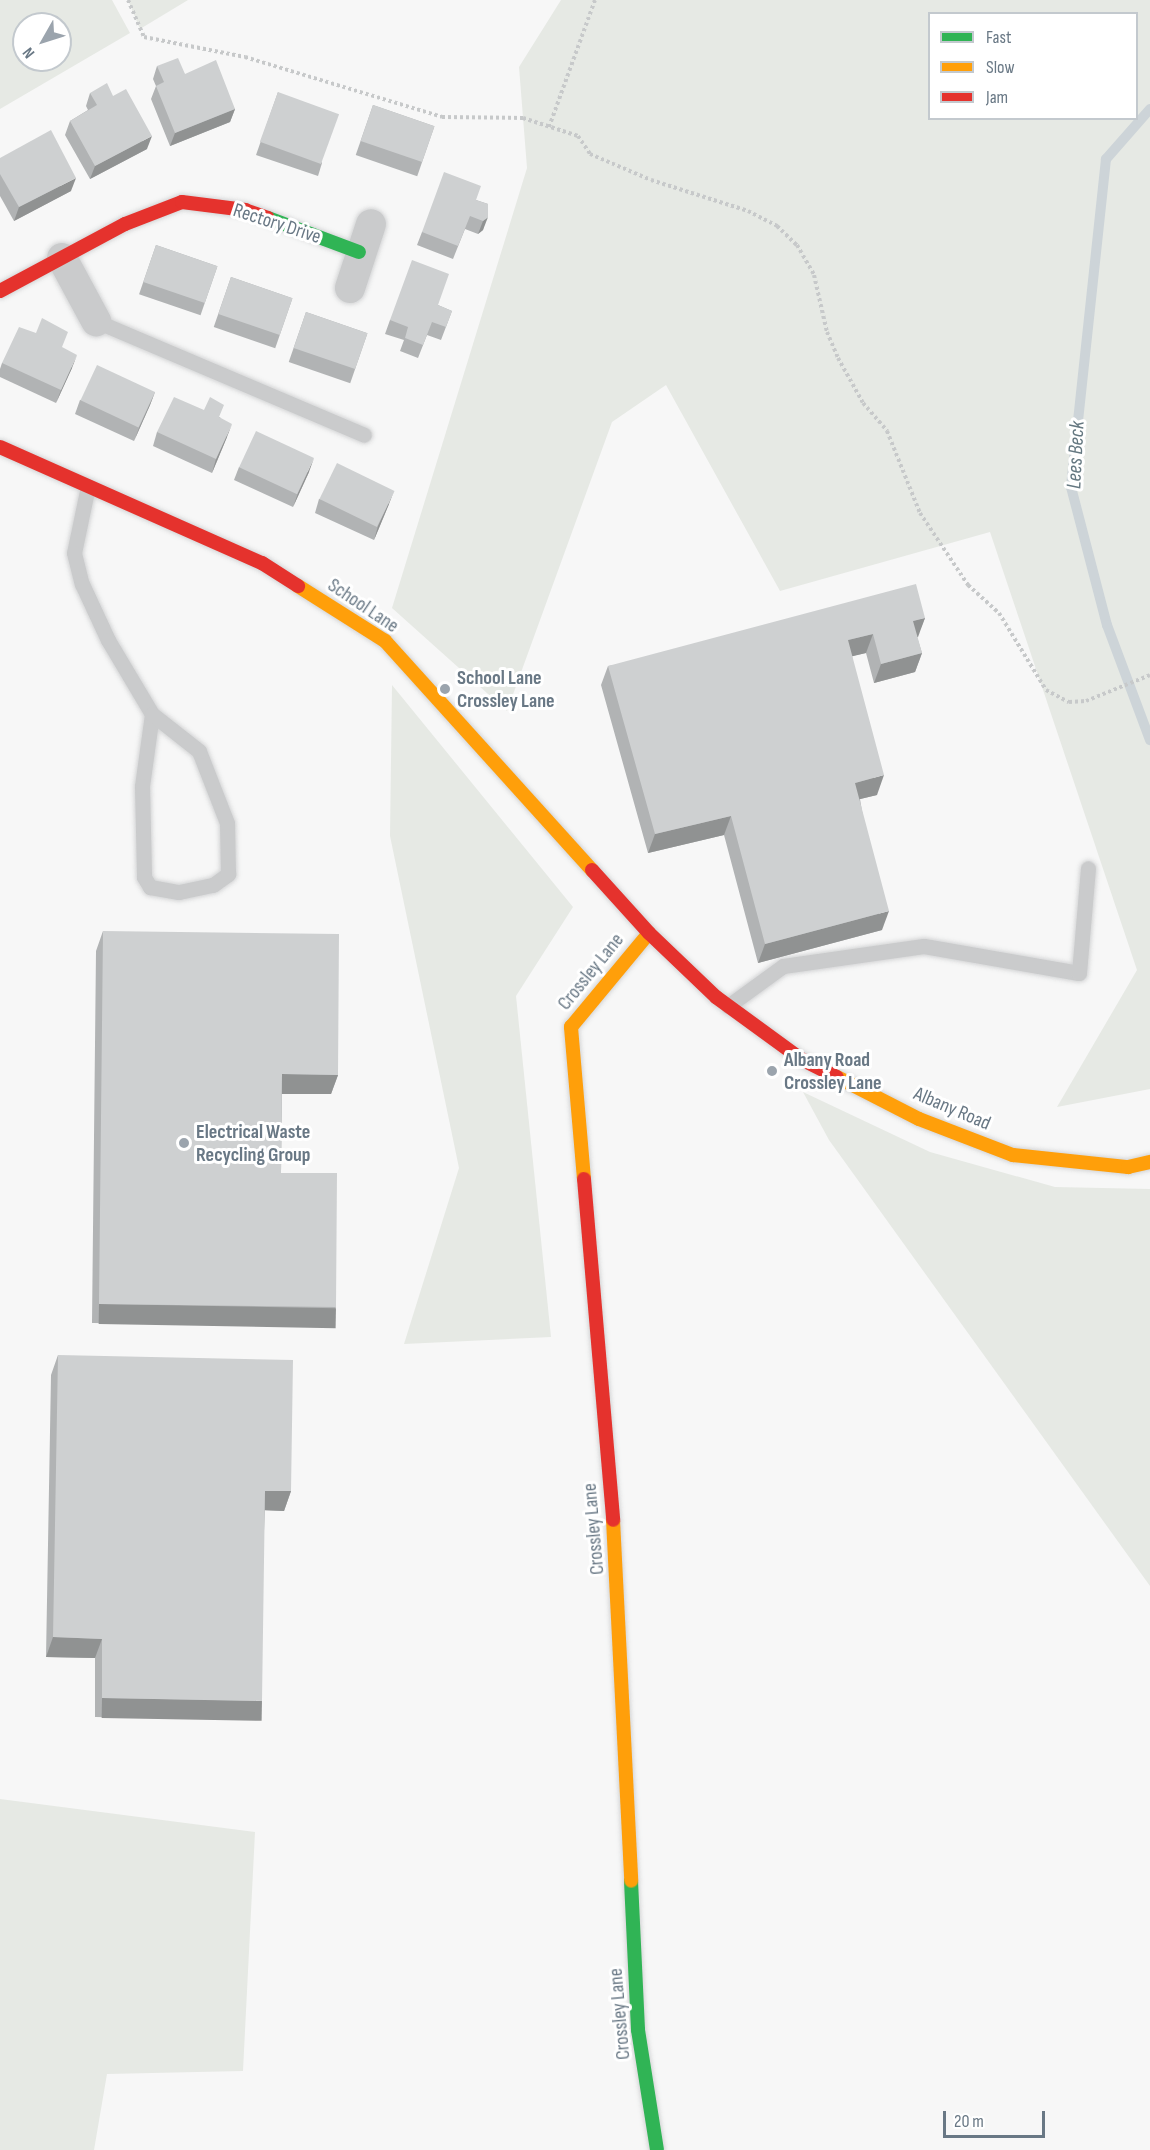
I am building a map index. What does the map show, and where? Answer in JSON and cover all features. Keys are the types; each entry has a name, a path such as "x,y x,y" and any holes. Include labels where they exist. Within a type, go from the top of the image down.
{"street":[{"name":"Rectory Drive","path":"0,291 125,224 182,202 244,210 360,252"},
{"path":"350,288 371,224"},
{"path":"62,258 96,321"},
{"name":"School Lane","path":"0,447 262,563 386,641 649,933"},
{"name":"Albany Road","path":"649,933 728,1006 801,1059 920,1119 1013,1155 1128,1167 1150,1162"},
{"name":"Crossley Lane","path":"649,933 571,1027 618,1580 638,2030 657,2150"}],"lane":[{"path":"96,321 364,435"},
{"path":"88,486 74,553 82,584 108,640 152,714 199,751 227,823 228,874 213,885 179,892 150,887 144,878 142,786 152,714"},
{"path":"728,1006 783,966 924,946 1079,973 1088,868"}],"path":[{"path":"128,0 144,37 245,57 442,117 523,118 578,136 590,154 651,180 748,211 777,226 797,245 814,275 827,332 838,358 863,404 888,431 920,513 968,585 999,613 1046,690 1069,702 1086,700 1150,675"},
{"path":"549,127 595,0"}],"shaded area":[{"path":"0,0 112,0 130,33 72,67 72,12 12,12 12,72 63,72 0,109"},
{"path":"128,0 188,0 140,29"},
{"path":"561,0 1150,0 1150,1089 1057,1107 1137,970 990,532 780,591 666,385 612,422 507,711 392,608 527,168 519,67"},
{"path":"392,685 573,907 516,996 551,1337 404,1344 459,1168 390,836"},
{"path":"803,1092 930,1152 1055,1187 1150,1189 1150,1586 829,1140"},
{"path":"0,1799 255,1832 243,2071 107,2074 94,2150 0,2150"}],"building":[{"path":"178,58 185,74 216,60 235,109 175,133 156,86 164,82 157,66"},
{"path":"107,83 113,96 126,89 152,136 95,166 70,121 97,105 90,93"},
{"path":"278,92 339,114 321,164 260,142"},
{"path":"373,105 434,126 422,162 361,141"},
{"path":"51,130 76,178 19,207 0,174 0,158"},
{"path":"444,172 481,186 476,200 488,204 488,217 483,221 470,216 458,246 422,232"},
{"path":"156,245 217,266 205,303 143,282"},
{"path":"412,260 449,274 438,305 452,311 446,327 432,322 423,345 405,338 408,327 390,320"},
{"path":"231,277 292,298 280,335 218,314"},
{"path":"306,312 367,333 355,369 294,348"},
{"path":"42,318 68,332 62,347 77,355 61,390 2,363 19,327 36,333"},
{"path":"97,365 155,392 139,427 81,400"},
{"path":"174,397 204,410 210,397 224,405 219,417 232,424 216,459 157,432"},
{"path":"256,431 314,458 297,494 239,467"},
{"path":"337,463 395,491 377,527 319,499"},
{"path":"916,584 925,618 913,621 922,653 881,664 873,634 848,640 884,775 855,783 889,911 765,944 731,816 655,834 608,666"},
{"name":"Electrical Waste Recycling Group","path":"103,931 339,934 338,1075 282,1074 281,1173 337,1173 336,1307 99,1304"},
{"path":"58,1355 293,1360 291,1491 265,1491 262,1701 102,1698 102,1639 53,1637"}],"waterway":[{"name":"Lees Beck","path":"1150,109 1106,159 1071,487 1107,625 1150,740"}],"traffic: fast":[{"path":"268,218 359,252"},
{"path":"631,1881 638,2030 657,2150"}],"traffic: slow":[{"path":"298,586 385,641 592,870"},
{"path":"584,1179 571,1027 649,933"},
{"path":"837,1077 919,1119 1013,1155 1128,1167 1150,1162"},
{"path":"613,1520 631,1881"}],"traffic: jam":[{"path":"0,291 125,224 182,202 245,210 268,218"},
{"path":"0,447 262,563 298,586"},
{"path":"592,870 649,933 716,997 801,1059 837,1077"},
{"path":"584,1179 613,1520"}],"place":[{"name":"School Lane Crossley Lane","path":"445,689"},
{"name":"Albany Road Crossley Lane","path":"772,1071"},
{"name":"Electrical Waste Recycling Group","path":"184,1143"}]}
